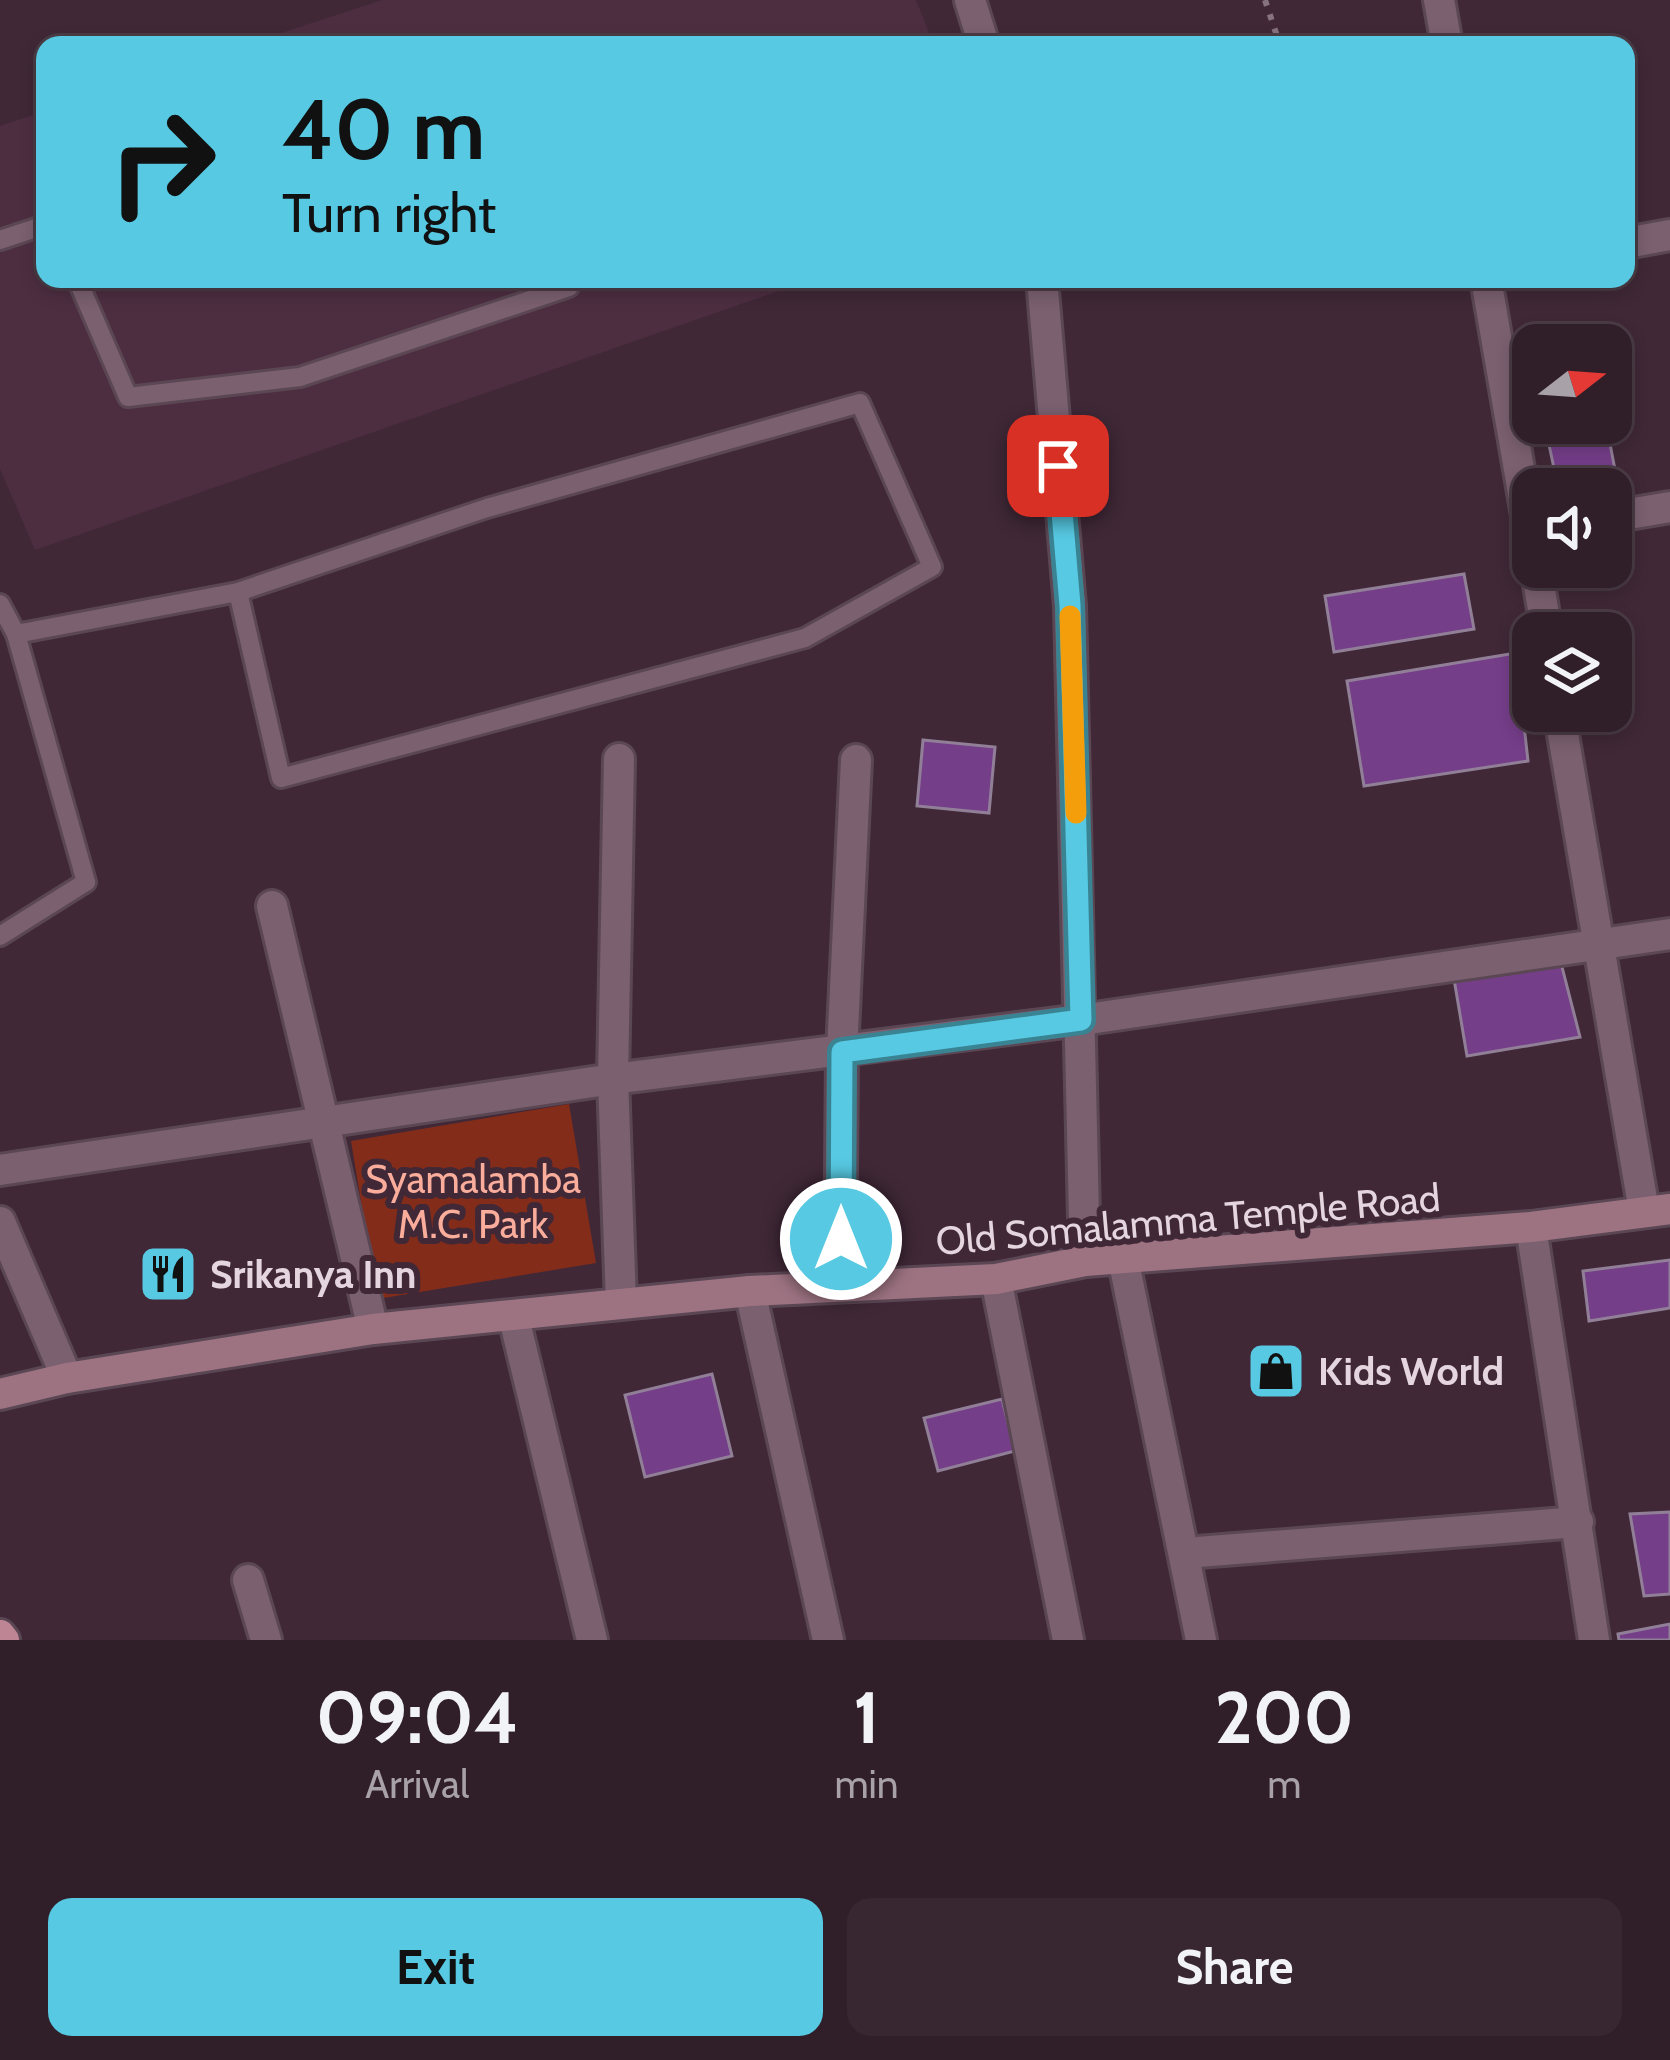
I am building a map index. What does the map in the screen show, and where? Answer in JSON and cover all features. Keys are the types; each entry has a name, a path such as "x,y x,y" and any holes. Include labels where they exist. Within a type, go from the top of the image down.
{"street":[{"path":"970,0 980,36"},
{"path":"1439,0 1445,36"},
{"path":"1635,241 1670,235"},
{"path":"1043,288 1070,605 1085,1261"},
{"path":"1488,288 1520,468"},
{"path":"1632,513 1670,507"},
{"path":"1562,732 1598,948 1657,1210"},
{"path":"619,759 613,1079 621,1303"},
{"path":"841,1286 842,1052 856,760"},
{"path":"272,906 374,1329"},
{"path":"0,1169 613,1079 1598,948 1670,934"},
{"name":"Old Somalamma Temple Road","path":"0,1394 67,1378 374,1329 750,1291 995,1279 1085,1261 1532,1228 1657,1210"},
{"path":"0,1222 67,1378"},
{"path":"1532,1228 1594,1640"},
{"path":"1123,1258 1202,1640"},
{"path":"995,1279 1068,1640"},
{"path":"750,1291 828,1640"},
{"path":"514,1318 592,1640"},
{"path":"1185,1553 1578,1522"},
{"path":"248,1580 266,1640"}],"lane":[{"path":"0,240 36,229"},
{"path":"80,288 128,397 300,377 566,288"},
{"path":"16,634 238,592 487,508 860,403 932,567 805,638 281,778 238,592"},
{"path":"0,604 16,634 86,882 0,936"}],"path":[{"path":"1265,0 1277,36"}],"shaded area":[{"path":"382,0 916,0 930,36 272,36"},
{"path":"36,114 36,288 787,288 35,550 0,469 0,126"}],"green space":[{"name":"Syamalamba M.C. Park","path":"569,1104 596,1263 377,1299 351,1141"}],"building":[{"path":"1549,444 1610,444 1615,468 1554,468"},
{"path":"1464,574 1474,629 1334,652 1325,596"},
{"path":"1512,654 1512,732 1525,732 1528,761 1364,786 1347,681"},
{"path":"923,740 995,747 989,813 917,806"},
{"path":"1561,963 1580,1037 1467,1056 1454,979"},
{"path":"1670,1260 1670,1308 1589,1321 1583,1271"},
{"path":"712,1374 732,1456 645,1477 625,1395"},
{"path":"1002,1399 1015,1451 938,1471 924,1418"},
{"path":"1670,1512 1670,1594 1644,1596 1630,1514"},
{"path":"1670,1624 1670,1640 1619,1640 1618,1634"}],"slow traffic":[{"path":"1070,616 1076,813"}],"place":[{"name":"Srikanya Inn","path":"168,1274"},
{"name":"Kids World","path":"1276,1371"}],"route":[{"path":"841,1239 842,1052 1081,1020 1070,605 1058,466"}]}
